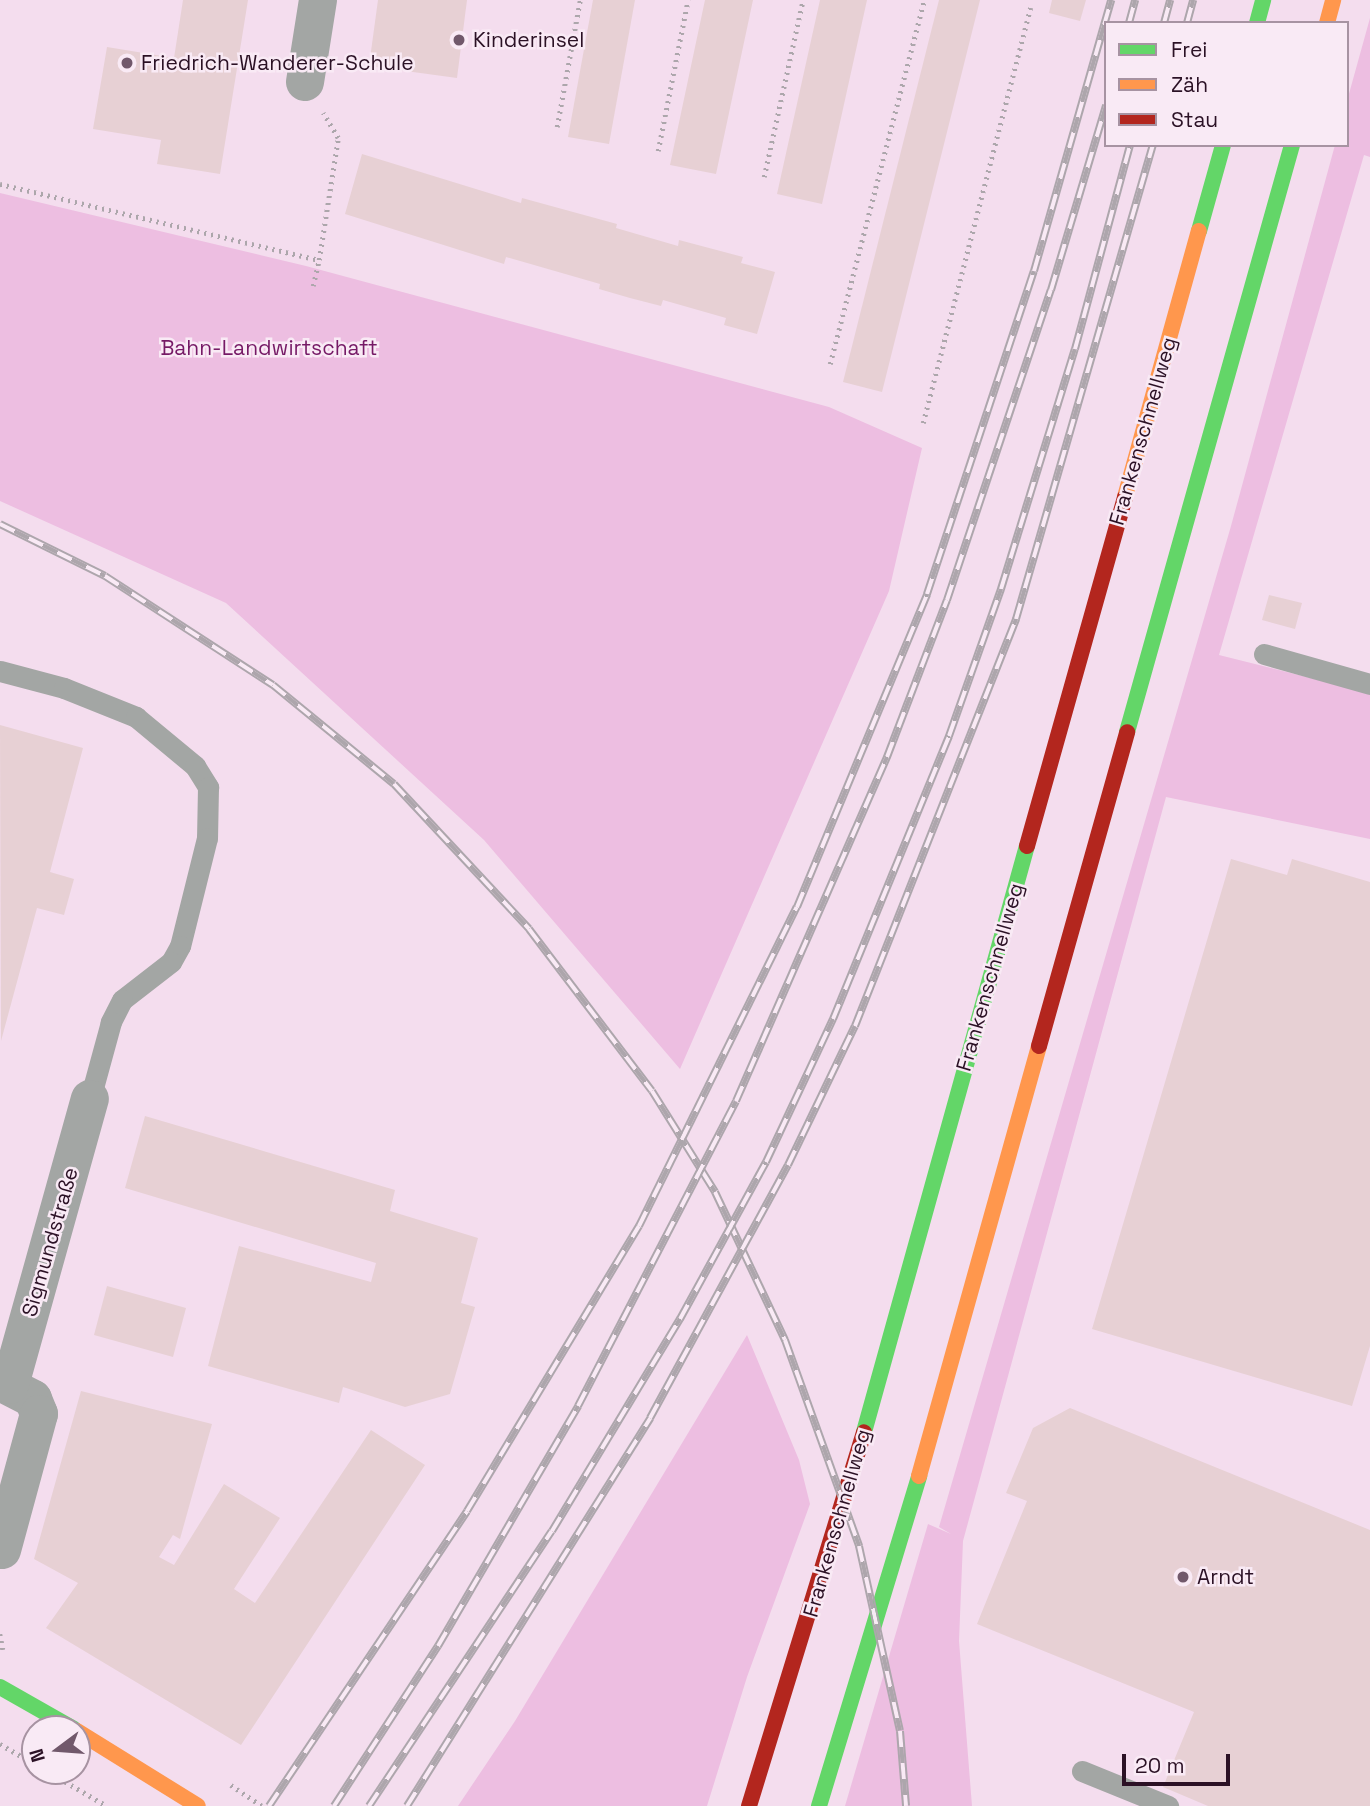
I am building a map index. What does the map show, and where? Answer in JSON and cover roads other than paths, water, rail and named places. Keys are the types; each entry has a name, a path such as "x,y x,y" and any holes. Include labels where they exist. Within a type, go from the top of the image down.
{"main road":[{"path":"1258,21 1264,0"},
{"path":"1328,21 1333,0"},
{"name":"Frankenschnellweg","path":"749,1806 830,1549 1222,147"},
{"path":"819,1806 885,1592 1291,147"},
{"path":"0,1687 49,1715"},
{"path":"91,1740 198,1806"}],"street":[{"path":"305,82 318,0"},
{"name":"Sigmundstraße","path":"2,1550 39,1414 33,1399 5,1384 90,1098"}],"lane":[{"path":"1264,654 1370,684"},
{"path":"0,671 64,688 136,717 195,766 208,787 207,838 180,946 171,962 122,1000 111,1022 90,1098"},
{"path":"1082,1772 1168,1806"}],"railway":[{"path":"1105,21 1111,0"},
{"path":"1130,21 1135,0"},
{"path":"1165,21 1170,0"},
{"path":"1188,21 1193,0"},
{"path":"269,1806 467,1511 639,1226 797,907 927,594 1034,271 1104,25"},
{"path":"334,1806 438,1646 578,1406 736,1101 887,757 947,600 1051,290 1104,112"},
{"path":"369,1806 552,1531 680,1319 766,1162 833,1019 949,736 1001,589 1075,349 1129,147"},
{"path":"407,1806 650,1418 788,1165 855,1026 1016,619 1152,147"},
{"path":"0,524 105,576 273,685 394,784 529,929 652,1091 715,1192 785,1340 859,1546 900,1731 906,1806"}],"place":[{"name":"Kinderinsel","path":"459,40"},
{"name":"Friedrich-Wanderer-Schule","path":"127,63"},
{"name":"Arndt","path":"1183,1577"}],"park label":[{"name":"Bahn-Landwirtschaft","path":"269,348"}]}
